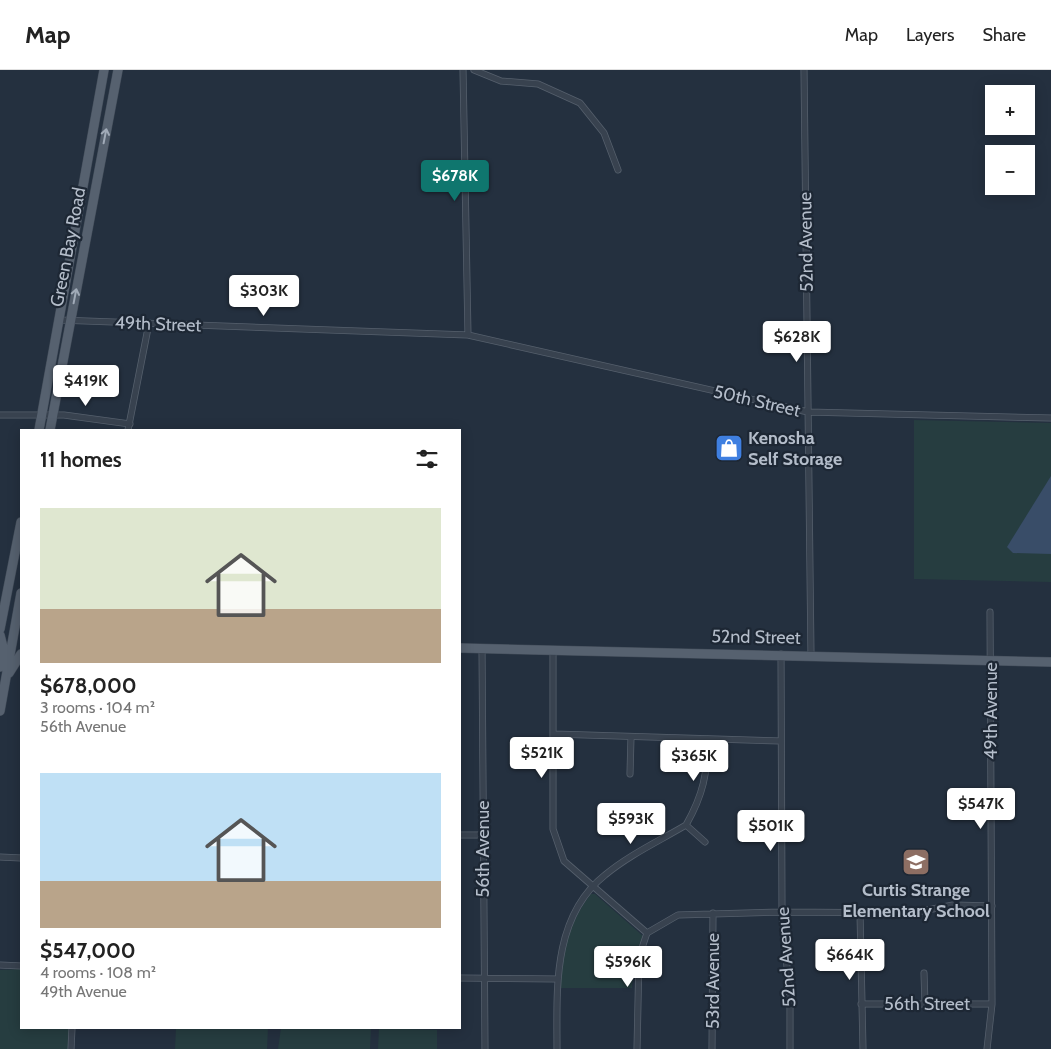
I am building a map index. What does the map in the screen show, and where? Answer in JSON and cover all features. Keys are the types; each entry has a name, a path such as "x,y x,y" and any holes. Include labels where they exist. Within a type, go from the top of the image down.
{"main road":[{"name":"Green Bay Road","path":"39,429 104,70"},
{"name":"Green Bay Road","path":"50,429 118,70"},
{"path":"0,711 5,682 10,582 20,539"},
{"path":"0,600 10,582"},
{"path":"0,667 8,637 20,607"},
{"name":"52nd Street","path":"461,648 781,654 1051,662"},
{"path":"5,682 14,662 20,655"}],"street":[{"path":"463,70 468,335"},
{"path":"474,70 501,82 538,84 580,103 604,134 618,170"},
{"name":"52nd Avenue","path":"804,70 811,655"},
{"name":"49th Street","path":"59,320 468,335"},
{"path":"0,415 42,416 53,414 129,427 149,323"},
{"name":"50th Street","path":"468,335 808,412 1051,418"},
{"name":"49th Avenue","path":"987,1049 992,1004 990,612"},
{"name":"56th Avenue","path":"482,648 484,1049"},
{"path":"553,650 553,829 564,861 647,933"},
{"name":"52nd Avenue","path":"781,654 782,912 790,1000 790,1049"},
{"path":"554,734 781,742"},
{"path":"630,737 630,774"},
{"path":"558,1049 557,979 560,957 569,925 592,887 626,859 686,825 700,801 708,764 707,739"},
{"path":"686,825 705,842"},
{"path":"461,836 483,836"},
{"path":"0,857 20,858"},
{"path":"637,1049 638,957 647,933 678,915 782,912 912,913 953,905 992,906"},
{"name":"53rd Avenue","path":"712,1049 713,913"},
{"path":"860,913 863,1049"},
{"path":"0,965 20,966"},
{"path":"924,973 925,1004"},
{"path":"461,978 557,979"},
{"name":"56th Street","path":"861,1004 992,1004"},
{"path":"71,1049 72,1029"}],"green space":[{"path":"914,420 1051,423 1051,582 914,579"},
{"path":"591,894 595,894 643,936 634,959 632,988 561,988 561,975 568,939 577,916"},
{"path":"20,969 20,1029 72,1029 71,1049 0,1049 0,970"},
{"path":"176,1029 268,1029 267,1049 175,1049"},
{"path":"281,1029 371,1029 370,1049 278,1049"},
{"path":"379,1029 437,1030 437,1049 378,1049"}],"water":[{"path":"1051,476 1051,554 1013,553 1007,547"}],"place":[{"name":"Kenosha Self Storage","path":"729,448"},
{"name":"Curtis Strange Elementary School","path":"916,862"}]}
